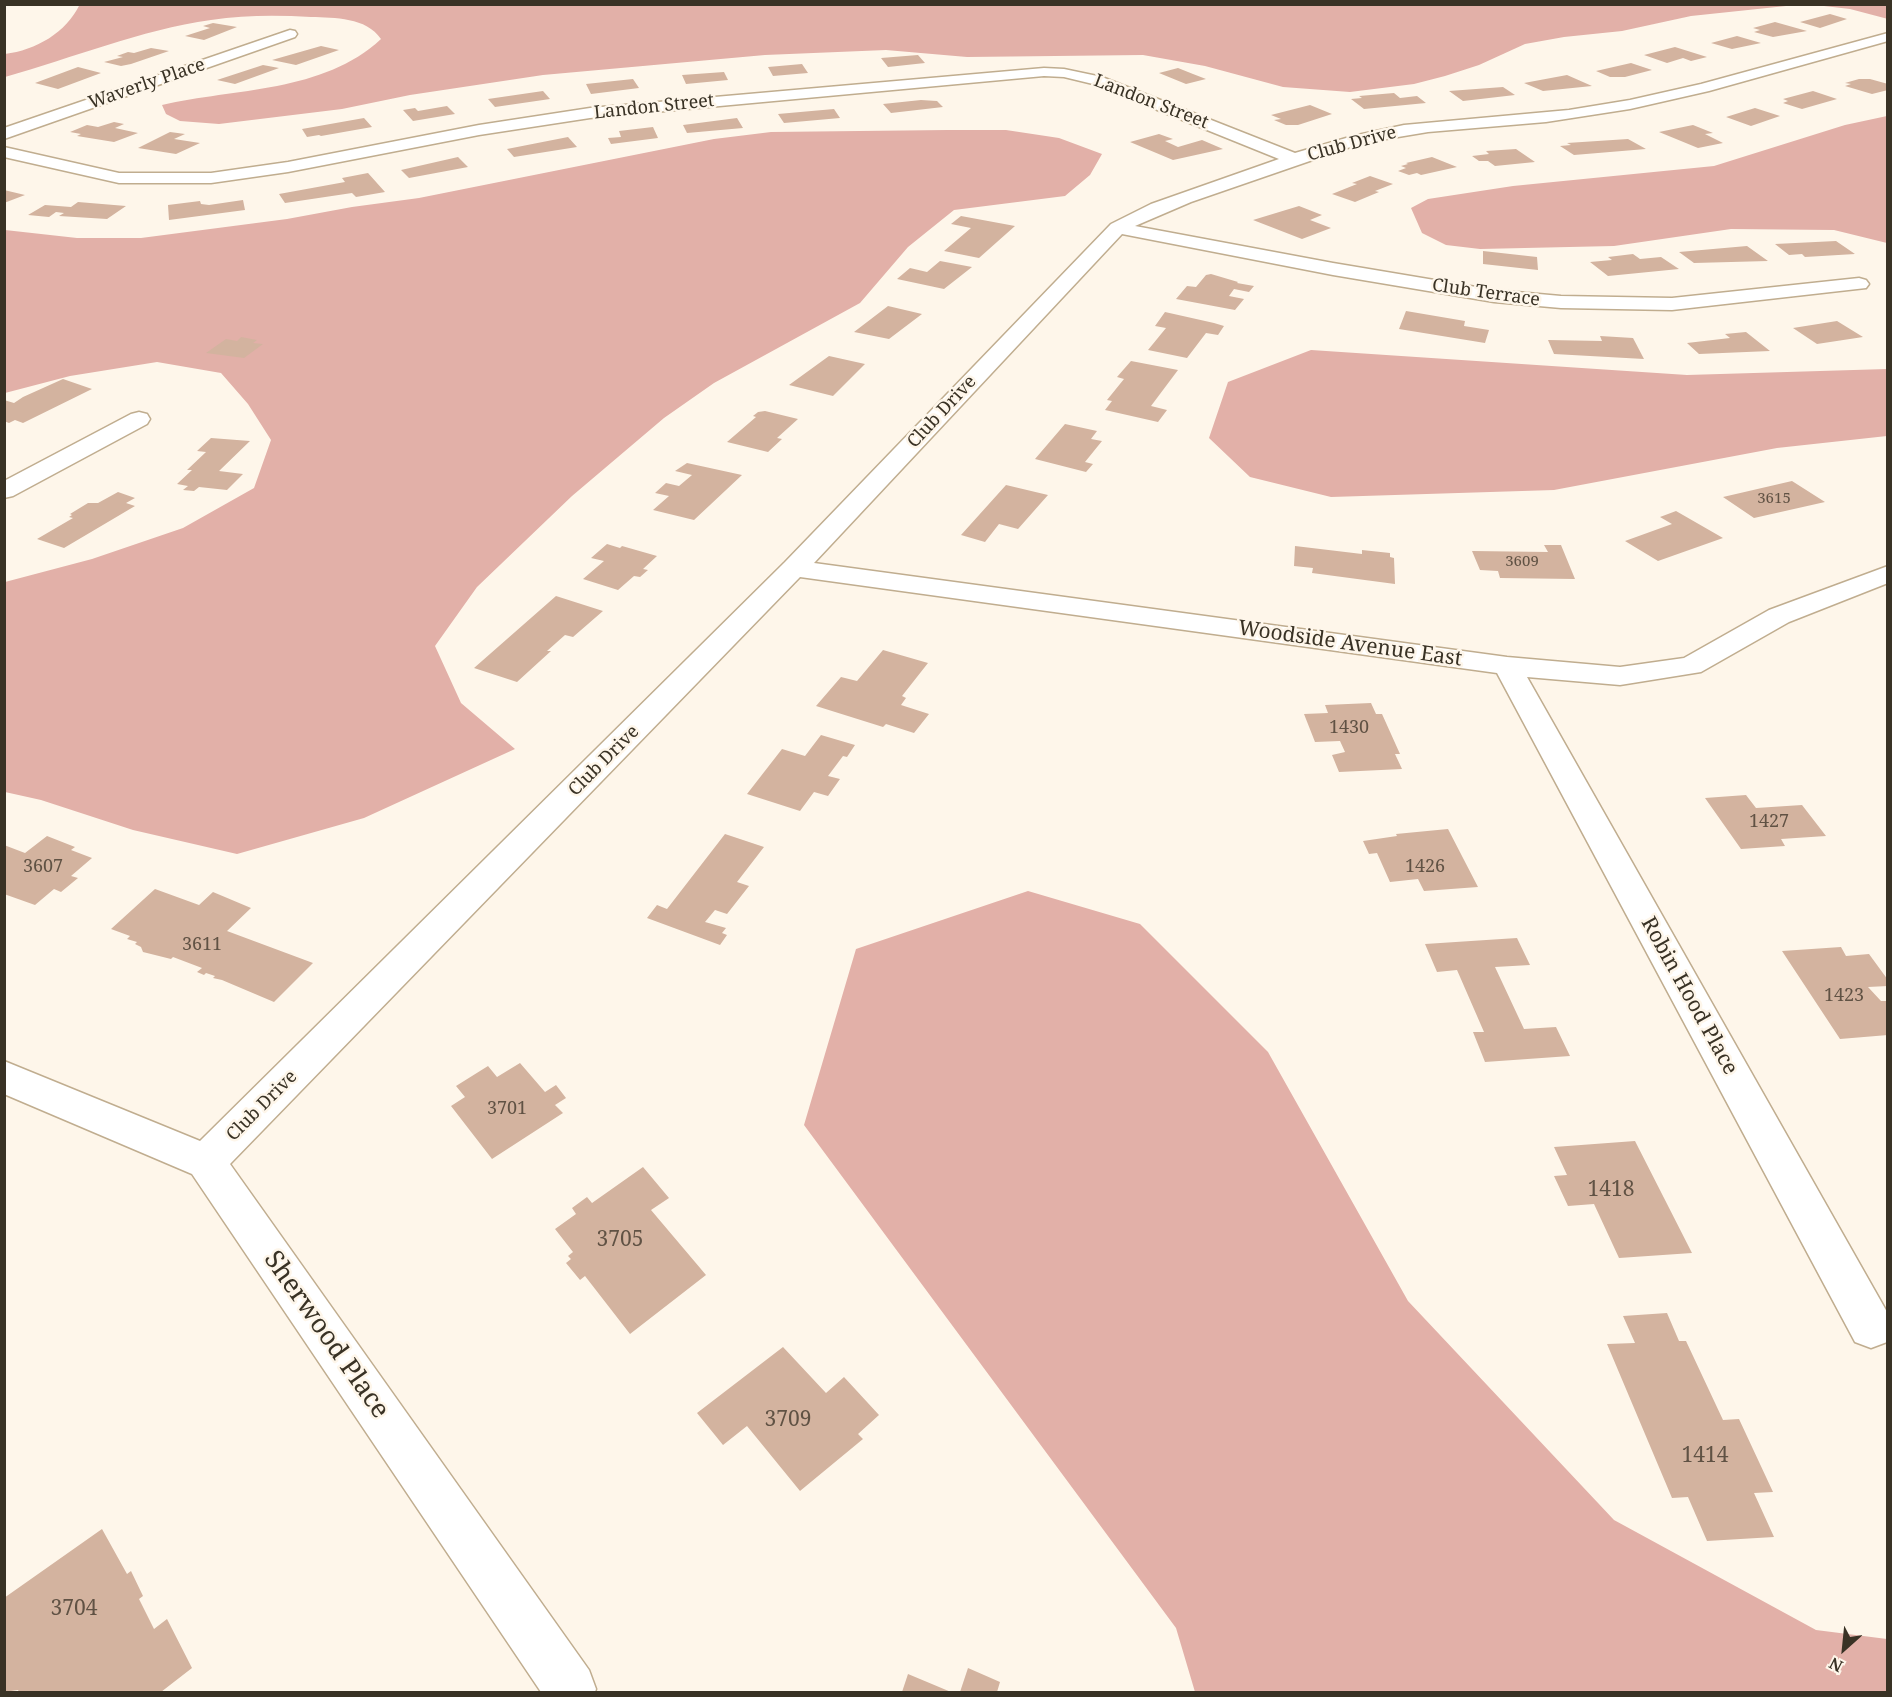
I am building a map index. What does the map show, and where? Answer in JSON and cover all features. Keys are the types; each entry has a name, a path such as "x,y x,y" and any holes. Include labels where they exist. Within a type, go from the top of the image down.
{"street":[{"name":"Waverly Place","path":"4,134 290,34"},
{"name":"Club Drive","path":"206,1162 794,568 1118,228 1152,210 1295,159 1366,137 1403,130 1541,118 1644,101 1887,37"},
{"name":"Landon Street","path":"4,152 119,177 211,178 288,167 479,130 590,113 1044,72 1097,80 1295,159"},
{"name":"Club Terrace","path":"1118,228 1356,273 1494,296 1561,302 1672,304 1859,284"},
{"path":"4,491 139,419"},
{"name":"Woodside Avenue East","path":"794,568 1507,666 1620,676 1691,666 1779,616 1887,574"},
{"name":"Robin Hood Place","path":"1507,666 1871,1327"},
{"path":"4,1077 206,1162"},
{"name":"Sherwood Place","path":"206,1162 570,1689"}],"shaded area":[{"path":"80,4 1887,4 1888,19 1850,9 1824,6 1786,6 1691,16 1622,31 1525,44 1479,65 1445,76 1414,84 1350,92 1283,87 1205,66 1143,55 967,57 886,50 765,55 543,75 410,95 342,109 219,124 180,121 166,114 162,105 277,86 305,79 333,70 358,57 381,39 367,26 349,20 298,16 223,18 158,30 5,77 5,54 28,49 58,32"},
{"path":"1887,116 1887,243 1834,230 1731,229 1614,246 1480,249 1446,245 1422,233 1411,208 1428,199 1513,186 1714,166 1845,125"},
{"path":"1006,130 1059,138 1102,154 1090,175 1065,196 954,210 908,247 860,303 714,383 664,418 572,496 477,587 435,646 461,703 515,749 364,818 237,854 133,830 41,800 5,792 5,582 92,559 183,528 254,488 271,440 248,404 221,373 157,362 70,376 5,393 5,230 77,238 141,238 287,219 419,198 714,139 771,132"},
{"path":"1311,350 1687,375 1887,369 1887,436 1777,448 1554,490 1331,497 1250,477 1209,438 1228,382"},
{"path":"1028,891 1140,924 1268,1052 1408,1301 1614,1520 1816,1630 1887,1639 1887,1692 1195,1692 1176,1628 804,1125 856,949"}],"building":[{"path":"1830,14 1847,19 1820,28 1800,22"},
{"path":"1775,22 1807,31 1773,37 1754,32 1760,30 1753,28"},
{"path":"213,23 237,27 204,40 185,36 210,28 203,26"},
{"path":"1737,36 1761,43 1732,49 1711,43"},
{"path":"321,46 339,50 296,65 272,60"},
{"path":"1675,47 1707,57 1691,61 1683,58 1667,63 1644,55"},
{"path":"151,48 169,51 121,66 104,62 123,57 117,56 128,52 134,53"},
{"path":"918,55 925,63 888,67 881,58"},
{"path":"1631,63 1652,70 1625,77 1610,77 1596,71"},
{"path":"802,64 808,73 773,76 768,67"},
{"path":"263,65 279,68 235,84 217,80"},
{"path":"78,67 101,73 58,89 35,83"},
{"path":"1178,68 1206,79 1186,84 1159,73"},
{"path":"724,72 728,80 686,84 682,75"},
{"path":"1567,75 1592,86 1543,91 1524,83"},
{"path":"633,79 639,88 591,94 586,84"},
{"path":"1870,79 1888,84 1888,90 1872,94 1845,86 1851,84 1845,83"},
{"path":"1503,87 1515,95 1463,101 1449,91"},
{"path":"543,91 550,99 495,107 488,99"},
{"path":"1813,91 1837,99 1802,109 1783,103 1788,101 1783,99"},
{"path":"1394,93 1400,98 1417,96 1426,103 1364,109 1351,99 1362,98 1359,96"},
{"path":"921,100 937,101 943,107 891,113 883,104"},
{"path":"1310,105 1332,114 1298,125 1286,125 1274,120 1281,119 1271,115"},
{"path":"447,106 455,114 413,121 403,110 415,108 418,111"},
{"path":"1755,108 1780,116 1751,126 1726,117"},
{"path":"834,109 840,118 784,123 778,114"},
{"path":"364,118 372,127 307,137 302,129"},
{"path":"737,118 743,128 687,133 683,125"},
{"path":"114,122 124,124 115,128 138,133 114,142 77,136 81,134 70,132 87,125 98,127"},
{"path":"1693,125 1713,133 1705,134 1723,143 1698,148 1659,132"},
{"path":"653,127 658,138 611,144 608,138 621,137 619,131"},
{"path":"170,132 185,134 174,139 200,143 176,154 138,148"},
{"path":"1159,134 1173,139 1165,141 1178,147 1202,140 1223,149 1173,160 1130,142"},
{"path":"568,137 577,147 514,157 507,149"},
{"path":"1628,139 1646,149 1574,155 1560,146 1571,145 1567,143"},
{"path":"1516,149 1535,162 1495,166 1472,156 1489,154 1486,151"},
{"path":"458,157 468,167 409,178 401,170"},
{"path":"1432,157 1457,167 1421,175 1417,173 1409,175 1398,171 1406,168 1401,166 1408,164 1406,163"},
{"path":"368,173 385,192 356,197 352,193 285,203 279,194 345,182 342,178"},
{"path":"1370,176 1393,184 1355,202 1332,194 1357,184 1352,183"},
{"path":"4,190 25,195 4,203"},
{"path":"243,200 245,210 169,220 168,205 200,201 201,204 209,205"},
{"path":"78,202 126,206 107,219 59,216 64,213 56,212 49,217 28,215 45,205 71,207"},
{"path":"1299,206 1322,215 1310,220 1331,228 1302,239 1253,220"},
{"path":"961,216 1015,226 979,258 944,251 971,228 951,224"},
{"path":"1836,241 1855,254 1805,257 1802,254 1789,255 1775,244"},
{"path":"1747,246 1768,261 1694,263 1679,252"},
{"path":"1483,251 1537,257 1538,270 1483,264"},
{"path":"1633,254 1640,259 1661,257 1679,269 1608,276 1590,262 1612,260 1608,257"},
{"path":"940,261 972,267 944,289 897,279 910,268 927,272"},
{"path":"1211,274 1254,286 1249,292 1234,289 1229,296 1244,299 1235,310 1176,299 1187,286 1196,287 1206,275"},
{"path":"888,306 922,314 889,339 854,332"},
{"path":"1406,311 1465,321 1464,326 1489,330 1485,343 1399,329"},
{"path":"1165,312 1224,326 1218,335 1206,333 1187,358 1148,350 1166,328 1155,326"},
{"path":"1837,321 1863,337 1817,344 1793,328"},
{"path":"1746,332 1770,351 1699,354 1687,343 1730,338 1725,334"},
{"path":"1600,336 1633,338 1644,359 1554,354 1548,340 1602,341"},
{"path":"241,337 257,340 253,343 263,344 244,358 206,353 226,339 237,341"},
{"path":"829,356 865,364 833,396 789,385"},
{"path":"1131,361 1178,370 1151,406 1167,410 1158,422 1105,410 1112,401 1107,400 1124,379 1117,377"},
{"path":"63,379 92,389 23,423 15,420 9,423 4,421 4,400 14,403"},
{"path":"765,411 798,419 777,438 782,439 768,452 727,442 756,417 753,416"},
{"path":"1065,424 1097,431 1091,439 1102,441 1085,462 1093,464 1086,472 1035,459"},
{"path":"211,438 250,441 219,471 243,474 227,490 199,487 194,491 183,490 188,486 177,484 192,470 187,470 206,452 197,451"},
{"path":"687,463 742,475 694,520 653,510 669,496 655,493 666,483 679,486 692,475 675,471"},
{"path":"1792,481 1825,502 1754,518 1723,497"},
{"path":"1006,485 1048,495 1018,529 999,524 985,542 961,535"},
{"path":"118,492 135,498 126,503 135,506 64,548 37,539 73,518 69,517 72,515 70,514 88,503 98,503"},
{"path":"1676,511 1723,538 1658,561 1625,541 1672,524 1660,517"},
{"path":"607,544 657,556 643,569 648,570 640,577 634,576 618,590 583,579 604,561 591,558"},
{"path":"1544,545 1561,545 1575,579 1500,578 1498,571 1480,570 1472,551 1548,552"},
{"path":"1295,546 1362,554 1362,550 1390,553 1390,557 1394,558 1395,584 1312,573 1313,568 1294,566"},
{"path":"556,596 603,611 573,637 565,635 517,682 474,668"},
{"path":"883,650 928,663 902,696 906,698 901,705 929,714 914,733 886,724 883,727 816,706 841,677 857,681"},
{"path":"1371,703 1376,714 1382,714 1400,754 1395,754 1402,769 1339,772 1332,755 1345,752 1340,741 1315,742 1304,714 1328,713 1325,705"},
{"path":"821,735 855,745 847,757 843,756 828,776 840,779 828,796 814,792 800,811 747,794 782,749 805,756"},
{"path":"1746,795 1756,808 1802,805 1826,836 1781,839 1785,846 1741,849 1705,798"},
{"path":"1448,829 1478,887 1424,891 1418,879 1390,882 1377,853 1369,854 1363,841 1397,836 1396,834"},
{"path":"725,834 764,847 737,882 749,886 727,914 715,910 705,922 726,928 722,933 727,935 720,945 647,918 657,905 667,909"},
{"path":"47,836 75,847 71,850 92,858 71,876 78,878 61,892 54,889 35,905 4,894 4,845 25,853"},
{"path":"155,889 199,905 213,892 251,908 227,931 313,963 274,1002 213,978 215,976 197,972 202,968 173,957 171,959 143,952 141,947 135,944 137,942 127,939 130,936 111,929"},
{"path":"1517,938 1530,965 1495,967 1524,1029 1556,1027 1570,1056 1485,1062 1473,1032 1484,1032 1457,970 1437,972 1425,944"},
{"path":"1841,947 1846,956 1869,954 1888,980 1888,986 1868,987 1881,1001 1888,1001 1888,1035 1840,1039 1782,951"},
{"path":"520,1063 545,1092 556,1085 566,1098 555,1105 563,1113 492,1159 451,1106 465,1097 456,1086 488,1066 497,1077"},
{"path":"1635,1141 1692,1253 1619,1258 1594,1204 1568,1206 1554,1176 1567,1175 1554,1147"},
{"path":"643,1167 669,1198 651,1210 706,1275 630,1334 585,1276 580,1280 566,1263 571,1259 568,1256 573,1252 555,1229 576,1214 572,1208 587,1197 592,1203"},
{"path":"1667,1313 1679,1341 1686,1341 1723,1420 1739,1419 1773,1492 1754,1493 1774,1537 1707,1541 1688,1497 1672,1498 1607,1344 1635,1343 1623,1316"},
{"path":"783,1347 826,1393 844,1377 879,1415 858,1434 863,1439 800,1491 747,1426 723,1445 697,1413"},
{"path":"102,1529 127,1574 131,1571 143,1596 139,1599 154,1629 167,1619 192,1668 161,1692 19,1692 18,1690 4,1692 4,1598"},
{"path":"968,1668 1000,1682 997,1692 960,1692"},
{"path":"908,1674 951,1692 902,1692"}]}
